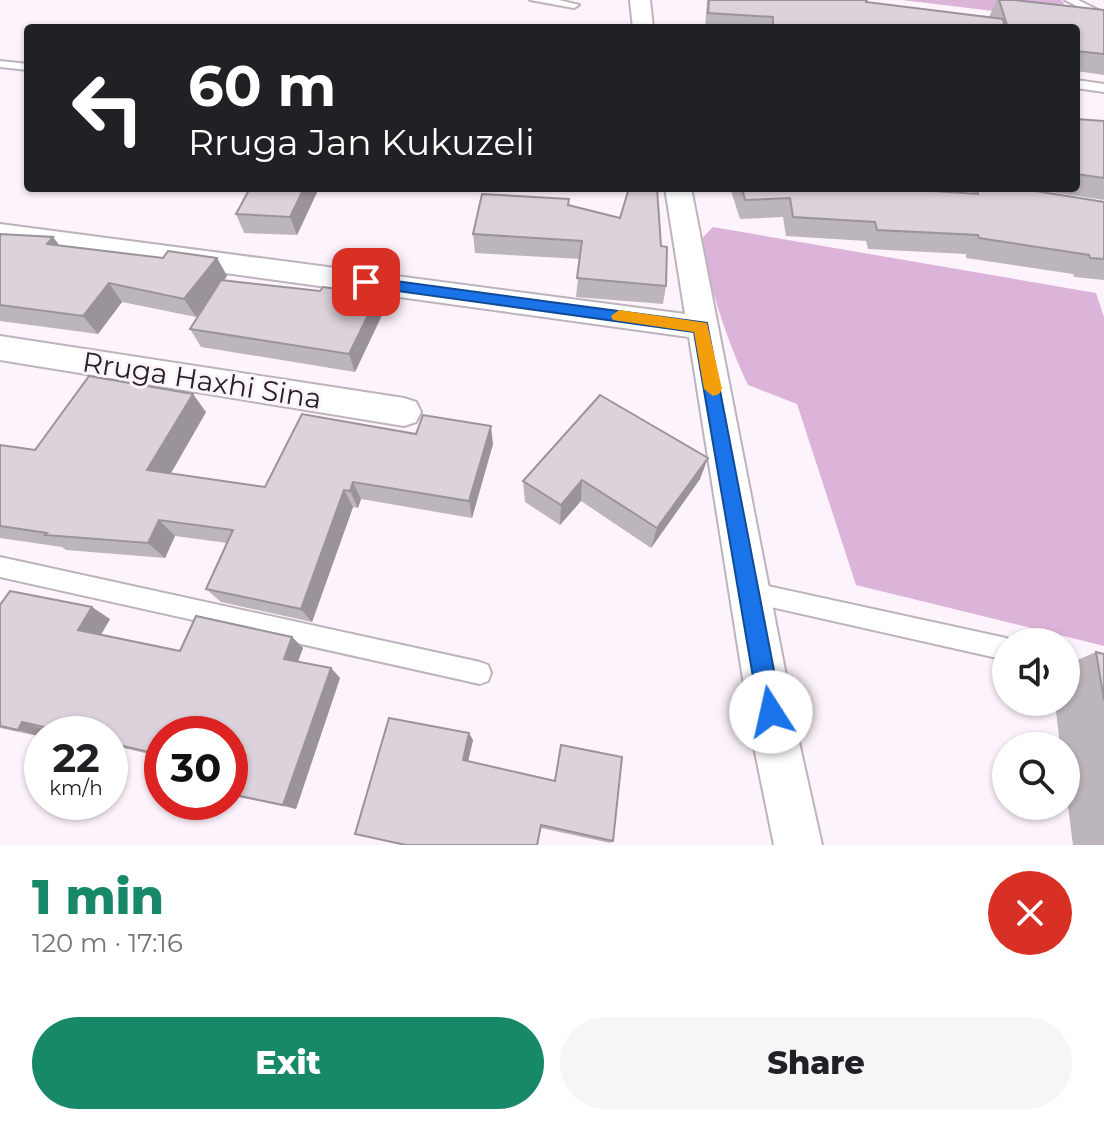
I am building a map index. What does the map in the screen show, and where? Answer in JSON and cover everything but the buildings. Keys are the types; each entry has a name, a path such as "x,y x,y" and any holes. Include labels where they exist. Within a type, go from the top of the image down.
{"street":[{"path":"679,192 749,592 798,845"},
{"path":"978,192 1104,212"},
{"path":"0,233 701,327"},
{"name":"Rruga Haxhi Sina","path":"0,348 404,412"}],"lane":[{"path":"535,0 574,5"},
{"path":"1070,0 1104,17"},
{"path":"0,64 24,67"},
{"path":"1080,85 1104,88"},
{"path":"0,567 480,673"},
{"path":"749,592 992,646"}],"shaded area":[{"path":"902,0 1061,0 1064,3 1061,12 1051,18"},
{"path":"713,227 1096,293 1104,317 1104,646 1080,640 1080,628 1031,628 856,585 797,404 748,385 714,294 702,238"}],"slow traffic":[{"path":"619,316 701,327 713,389"}],"route":[{"path":"366,282 701,327 771,712"}]}
